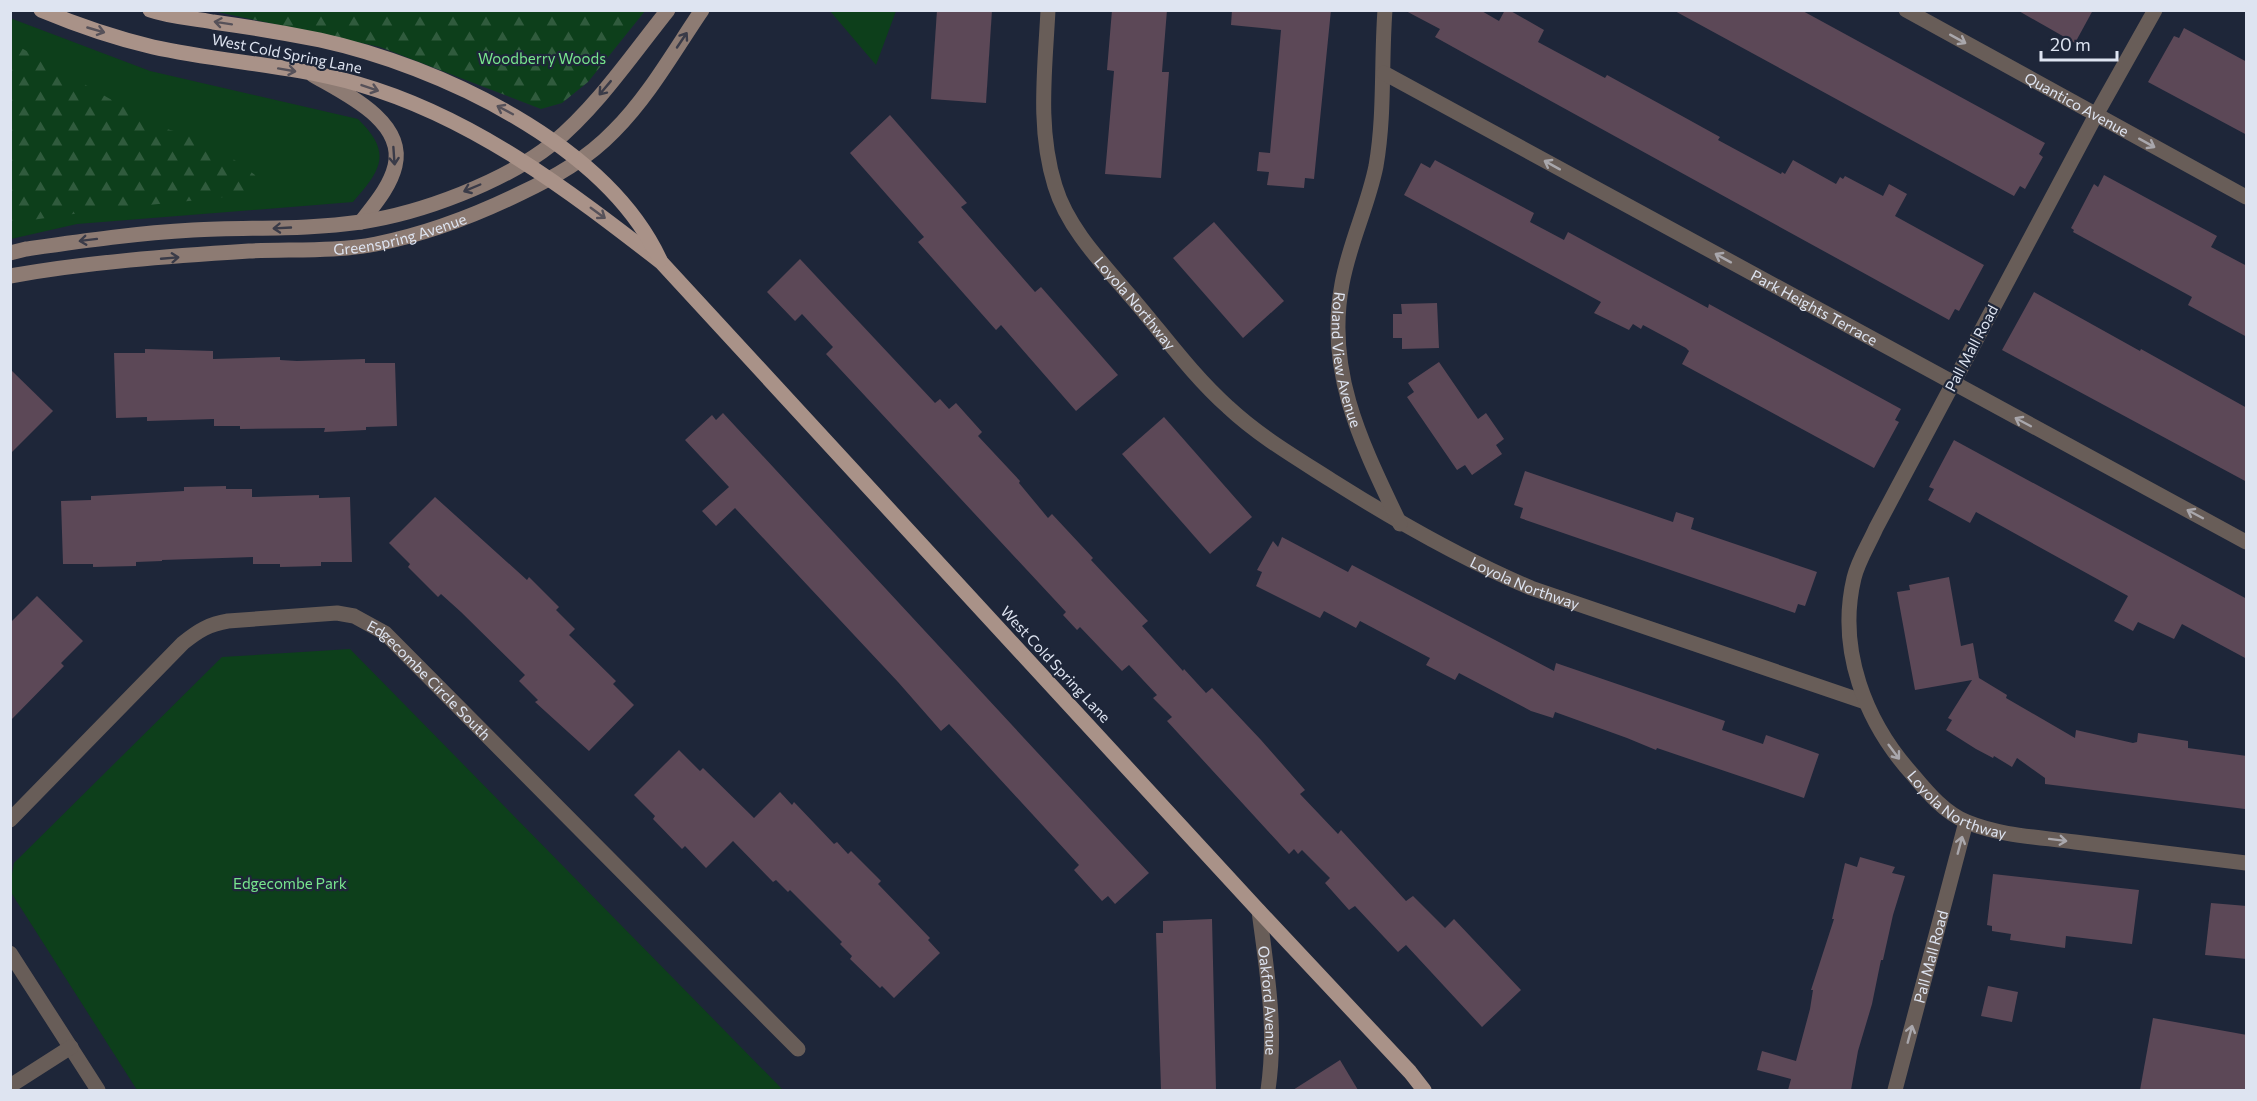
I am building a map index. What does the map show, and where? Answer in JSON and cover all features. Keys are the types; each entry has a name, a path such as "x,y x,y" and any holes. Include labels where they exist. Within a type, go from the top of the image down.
{"main road":[{"name":"West Cold Spring Lane","path":"41,10 72,23 153,47 358,84 413,103 454,121 551,179 662,262 1259,912 1410,1072 1424,1090"},
{"name":"West Cold Spring Lane","path":"150,10 322,40 394,61 468,90 515,116 580,161 630,211 651,240 662,262"},
{"name":"Greenspring Avenue","path":"10,253 134,234 361,222 411,211 470,190 525,163 554,142 589,107 668,10"},
{"name":"Greenspring Avenue","path":"10,276 112,262 373,244 415,235 486,210 551,179 580,161 614,132 642,99 702,10"},
{"path":"313,75 371,110 390,131 396,155 395,166 383,193 361,222"}],"street":[{"name":"Loyola Northway","path":"1048,10 1043,118 1046,146 1055,187 1067,216 1108,271 1227,406 1266,439 1400,524 1484,568 1531,588 1865,702 1881,734 1906,769 1936,801 1966,822 2006,833 2247,863"},
{"name":"Roland View Avenue","path":"1385,10 1382,127 1368,202 1342,284 1337,348 1342,384 1352,417 1400,524"},
{"name":"Quantico Avenue","path":"1906,10 2247,197"},
{"name":"Pall Mall Road","path":"1865,702 1854,669 1849,629 1854,576 1876,528 2096,115 2155,10"},
{"name":"Park Heights Terrace","path":"1384,73 2247,542"},
{"name":"Edgecombe Circle South","path":"10,820 183,643 200,630 211,624 228,621 337,613 354,616 385,633 798,1049"},
{"name":"Pall Mall Road","path":"1895,1090 1966,822"},
{"name":"Oakford Avenue","path":"1259,912 1273,1024 1273,1054 1268,1090"},
{"path":"10,953 98,1090"},
{"path":"10,1086 71,1047"}],"green space":[{"name":"Woodberry Woods","path":"213,11 645,11 588,82 562,103 541,109 380,47"},
{"path":"830,11 896,11 876,65"},
{"path":"10,18 150,71 358,119 376,142 379,161 376,171 353,202 77,224 11,239"},
{"path":"11,42 157,126 210,142 255,175 259,189 219,198 108,209 11,223"},
{"name":"Edgecombe Park","path":"350,649 783,1090 137,1090 12,894 11,880 14,863 222,657"}],"building":[{"path":"937,10 992,10 986,103 931,99"},
{"path":"1112,10 1167,10 1162,72 1169,72 1161,178 1105,174 1114,71 1107,70"},
{"path":"1232,10 1331,10 1314,179 1305,178 1304,188 1267,185 1269,172 1257,171 1259,152 1270,153 1281,30 1231,25"},
{"path":"1404,10 1480,10 1499,21 1505,10 1509,10 1544,30 1538,42 1605,78 1607,75 1720,137 1718,140 1781,174 1782,172 1785,174 1793,160 1836,184 1840,177 1843,179 1845,176 1883,196 1889,184 1907,194 1895,216 1984,265 1959,311 1955,309 1949,320 1435,37 1440,29"},
{"path":"1673,10 1801,10 2045,143 2039,154 2043,157 2025,189 2020,186 2014,196"},
{"path":"2017,10 2093,10 2075,43"},
{"path":"2184,28 2247,62 2247,135 2148,82 2174,36 2179,38"},
{"path":"890,115 967,203 961,207 1035,292 1041,287 1118,375 1076,411 1001,325 996,330 918,242 924,237 850,153"},
{"path":"1435,160 1534,213 1530,222 1564,240 1568,232 1708,308 1709,304 1901,409 1895,420 1899,422 1874,468 1682,364 1689,351 1686,348 1643,325 1641,329 1633,324 1629,330 1594,313 1601,302 1404,195 1421,163 1430,168"},
{"path":"2104,175 2217,236 2211,247 2247,266 2247,337 2188,305 2192,297 2073,232 2071,228 2094,184 2098,187"},
{"path":"1214,222 1284,301 1243,338 1173,258"},
{"path":"800,259 935,403 940,399 949,409 956,403 982,432 978,436 1020,481 1019,483 1048,518 1052,514 1148,621 1142,626 1183,671 1184,669 1206,693 1212,688 1261,740 1305,790 1300,794 1338,834 1341,830 1406,901 1413,896 1445,928 1454,919 1521,990 1482,1027 1406,945 1398,952 1355,906 1349,910 1325,883 1330,878 1302,850 1298,854 1294,849 1289,854 1167,721 1172,717 1153,698 1157,695 1129,665 1122,671 1080,627 1077,630 1063,615 1066,612 826,354 833,347 802,314 795,321 767,292"},
{"path":"2034,292 2247,408 2247,482 2002,350"},
{"path":"1437,303 1439,348 1402,349 1402,338 1393,338 1393,314 1402,314 1401,304"},
{"path":"145,349 213,351 213,359 280,357 280,360 297,361 365,359 365,363 395,363 397,426 324,432 325,428 240,429 240,426 214,426 214,419 147,421 147,417 116,418 114,353 145,353"},
{"path":"1439,362 1478,419 1486,413 1504,439 1496,445 1502,454 1472,475 1465,465 1457,470 1407,397 1414,392 1408,383"},
{"path":"10,369 53,411 10,454"},
{"path":"723,413 1149,873 1115,904 1108,896 1102,901 1074,870 1079,865 949,724 941,731 735,508 716,526 702,511 729,487 685,440 712,415 716,420"},
{"path":"1164,417 1252,517 1210,554 1122,454"},
{"path":"1954,440 2247,599 2247,659 2182,624 2174,639 2138,622 2133,631 2114,621 2128,596 1976,512 1970,523 1928,500 1934,489 1929,487"},
{"path":"1525,471 1673,522 1676,512 1694,518 1691,529 1817,572 1805,606 1798,604 1795,613 1520,518 1523,508 1514,505"},
{"path":"226,486 226,489 252,489 252,497 319,495 319,498 350,497 352,562 321,562 321,566 280,567 280,564 253,564 253,557 136,562 136,566 93,567 93,564 63,564 61,501 91,500 91,496 184,491 184,487"},
{"path":"435,497 527,580 529,577 559,607 556,610 575,629 569,635 616,681 613,684 634,705 589,751 535,702 538,700 519,681 525,675 441,594 438,597 408,567 410,564 389,543"},
{"path":"1282,537 1348,572 1352,565 1554,671 1556,663 1725,721 1722,730 1763,744 1766,735 1819,754 1804,798 1657,748 1656,750 1555,712 1553,718 1531,711 1459,673 1455,680 1426,665 1430,658 1360,621 1356,628 1324,611 1320,618 1256,586 1262,572 1257,570 1273,541 1278,547"},
{"path":"1949,577 1961,646 1973,643 1979,678 2007,695 2006,698 2075,738 2076,730 2133,743 2137,742 2138,733 2188,741 2188,748 2247,756 2245,809 2045,784 2045,778 2017,758 2012,767 1976,749 1946,730 1952,720 1948,718 1972,680 1915,690 1897,592 1910,590 1909,585"},
{"path":"37,596 83,641 61,663 64,666 10,721 10,623"},
{"path":"679,750 700,771 703,768 754,818 780,792 792,805 794,802 834,844 837,842 848,854 851,851 881,881 878,884 930,938 928,940 940,953 894,998 882,986 880,988 850,959 852,956 840,944 842,942 790,890 788,892 776,880 773,882 733,841 706,868 685,846 682,849 634,795"},
{"path":"1860,857 1895,867 1892,873 1905,876 1858,1051 1851,1090 1788,1090 1791,1079 1757,1070 1762,1051 1796,1061 1810,1009 1813,990 1811,990 1834,919 1832,919 1845,863 1857,867"},
{"path":"1993,874 2139,890 2132,944 2066,936 2065,948 2010,940 2011,934 1992,931 1992,926 1987,925"},
{"path":"2211,903 2247,906 2247,959 2205,955"},
{"path":"1212,919 1216,1090 1161,1090 1156,933 1163,933 1163,921"},
{"path":"1988,986 2018,992 2012,1022 1981,1016"},
{"path":"2153,1018 2247,1035 2247,1090 2140,1090"},
{"path":"1340,1060 1358,1090 1293,1090"}]}
